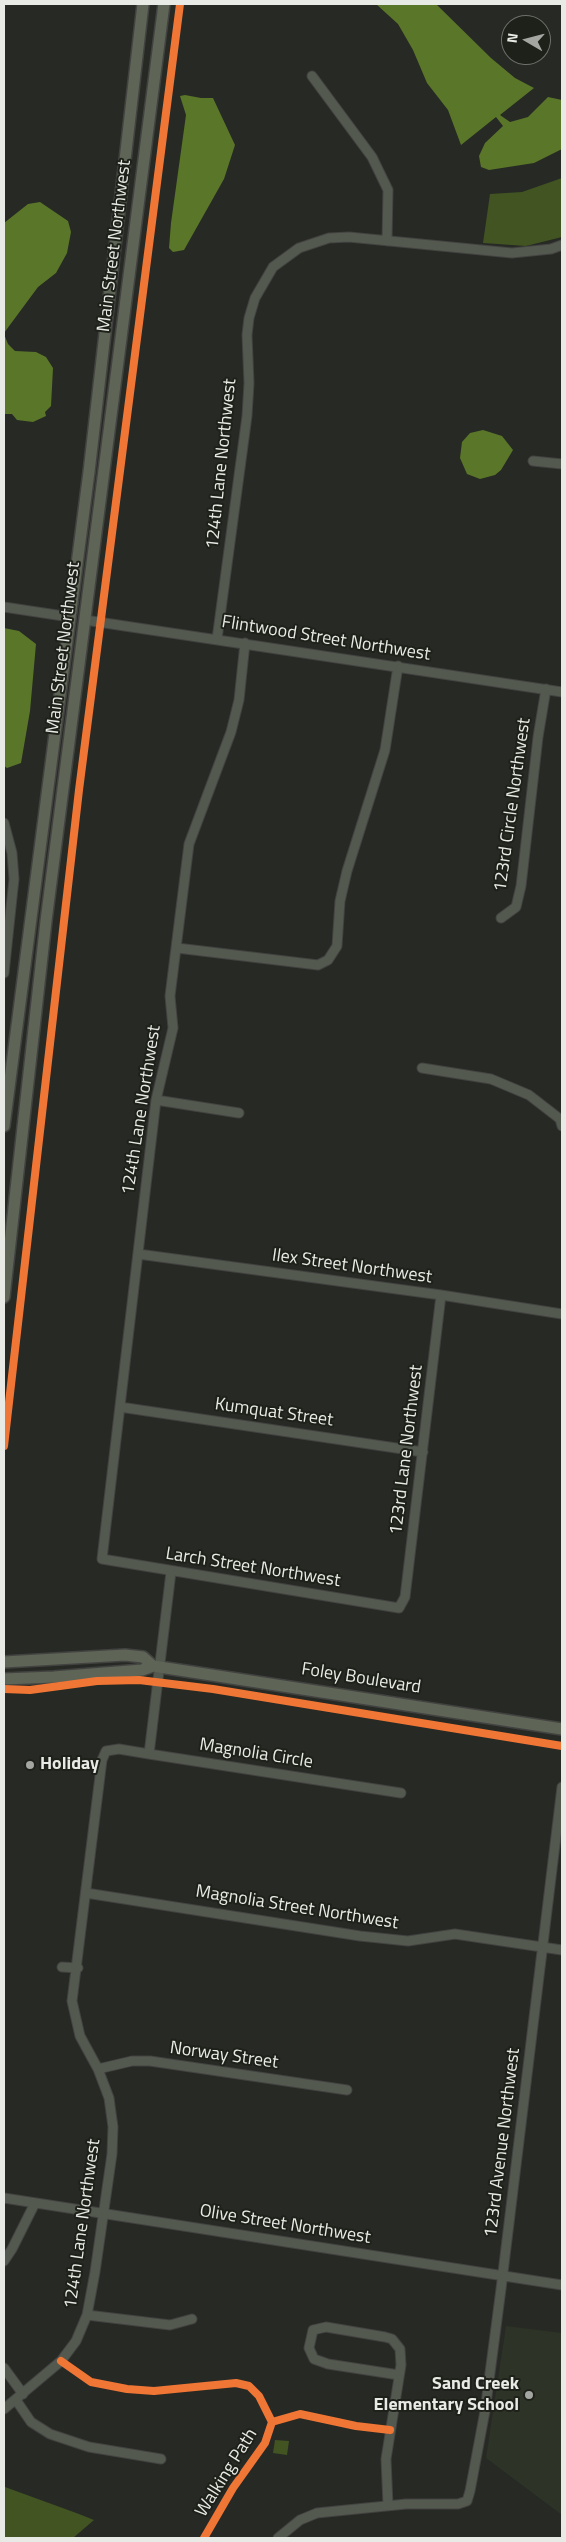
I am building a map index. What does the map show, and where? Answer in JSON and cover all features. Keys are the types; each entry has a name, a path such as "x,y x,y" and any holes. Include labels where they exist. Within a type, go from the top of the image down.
{"main road":[{"name":"Main Street Northwest","path":"4,1126 89,472 143,4"},
{"name":"Main Street Northwest","path":"4,1296 46,921 164,4"},
{"name":"Foley Boulevard","path":"4,1662 125,1656 143,1657 157,1666"},
{"name":"Foley Boulevard","path":"4,1679 142,1670 157,1666 562,1729"}],"street":[{"path":"312,76 372,157 388,190 387,241"},
{"name":"124th Lane Northwest","path":"217,639 247,416 249,383 247,335 255,298 273,267 299,248 329,238 348,237 512,254 551,249 562,245"},
{"path":"533,461 562,464"},
{"path":"4,607 70,617"},
{"name":"Flintwood Street Northwest","path":"86,620 562,692"},
{"name":"124th Lane Northwest","path":"102,1559 156,1100 173,1028 170,996 189,844 232,732 239,700 245,643"},
{"path":"177,948 318,966 328,960 337,946 340,901 347,871 385,750 398,666"},
{"name":"123rd Circle Northwest","path":"501,918 516,907 521,886 538,737 546,690"},
{"path":"4,823 12,853 14,879 4,972"},
{"path":"422,1068 491,1079 529,1095 560,1120 562,1126"},
{"path":"156,1100 239,1113"},
{"name":"Ilex Street Northwest","path":"138,1254 441,1295 562,1314"},
{"name":"123rd Lane Northwest","path":"399,1608 405,1597 441,1295"},
{"name":"Kumquat Street","path":"120,1407 423,1452"},
{"name":"Larch Street Northwest","path":"102,1559 171,1572 399,1608"},
{"path":"149,1754 157,1666 171,1572"},
{"name":"Magnolia Circle","path":"106,1751 119,1749 401,1793"},
{"name":"124th Lane Northwest","path":"4,2409 61,2361 76,2341 87,2315 104,2214 112,2154 113,2127 109,2098 98,2069 80,2036 72,2001 78,1968 102,1760 106,1751"},
{"name":"123rd Avenue Northwest","path":"388,2505 458,2504 467,2501 470,2491 485,2411 562,1787"},
{"name":"Magnolia Street Northwest","path":"86,1893 360,1936 408,1941 455,1934 562,1950"},
{"path":"62,1967 78,1968"},
{"name":"Norway Street","path":"98,2069 132,2060 150,2061 347,2090"},
{"name":"Olive Street Northwest","path":"4,2198 562,2285"},
{"path":"4,2261 12,2249 35,2202"},
{"path":"87,2315 170,2325 192,2319"},
{"path":"278,2538 300,2520 317,2513 388,2505 386,2460 399,2375 400,2349 392,2339 326,2327 313,2330 309,2348 314,2359 328,2364 399,2375"},
{"path":"4,2368 23,2394"},
{"path":"16,2400 31,2422 50,2434 89,2447 162,2459"}],"shaded area":[{"path":"376,4 436,4 491,58 515,78 534,88 500,115 510,122 528,117 548,97 562,100 562,149 534,163 489,170 481,167 479,156 485,143 503,126 496,117 461,145 448,110 427,83 413,50 398,24"},
{"path":"180,96 213,98 235,145 224,179 184,250 173,252 169,248 171,223 186,115"},
{"path":"562,178 562,237 526,246 483,243 490,194 522,192"},
{"path":"40,202 68,221 71,232 67,253 56,273 38,287 4,333 4,223 28,204"},
{"path":"4,334 8,344 15,351 36,352 46,357 53,368 51,406 45,412 46,416 33,422 17,420 12,414 4,414"},
{"path":"483,430 502,436 513,450 501,470 495,475 480,479 467,474 460,458 462,442 470,433"},
{"path":"4,628 19,631 36,644 30,711 21,763 7,768 4,766"},
{"name":"Sand Creek Elementary School","path":"506,2326 562,2333 562,2515 486,2458"},
{"path":"275,2440 289,2441 287,2455 273,2453"},
{"path":"5,2487 94,2520 73,2538 4,2538"}],"cycle path":[{"path":"4,1446 79,790 180,4"},
{"path":"4,1689 30,1690 97,1681 139,1680 213,1689 562,1746"},
{"path":"61,2361 91,2382 127,2389 154,2391 236,2383 249,2386 259,2396 272,2422 300,2414 356,2426 390,2430"},
{"name":"Walking Path","path":"204,2538 233,2488 265,2443 272,2422"}],"place":[{"name":"Holiday","path":"30,1765"},
{"name":"Sand Creek Elementary School","path":"529,2395"}]}
